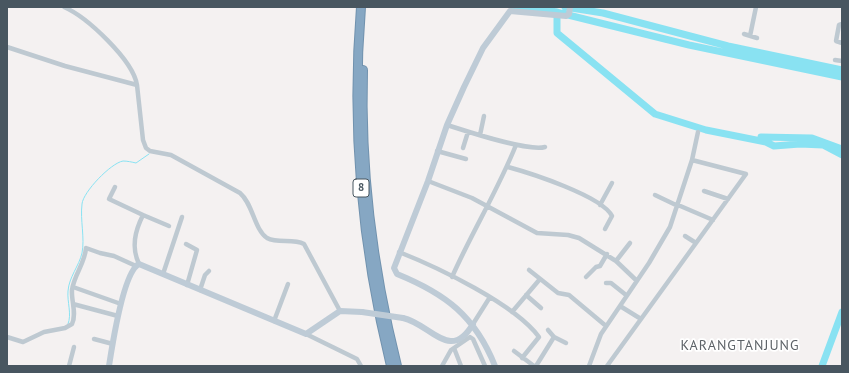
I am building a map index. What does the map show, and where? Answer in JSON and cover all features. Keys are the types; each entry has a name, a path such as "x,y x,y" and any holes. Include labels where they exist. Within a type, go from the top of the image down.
{"highway":[{"name":"8","path":"361,7 357,89 357,132 361,191 373,282 391,366"},
{"name":"8","path":"366,7 363,77 364,152 375,257 397,366"}],"street":[{"path":"64,7 72,10 120,53 132,69 143,140 146,148 150,151 171,155 240,193 247,202 260,230 266,237 304,244 340,311"},
{"path":"495,366 481,335 473,324 440,296 418,283 396,273 394,268 428,181 447,125 480,52 508,13 515,10 567,15 570,7"},
{"path":"750,36 756,7"},
{"path":"842,24 838,25 836,41 842,43"},
{"path":"744,34 757,38"},
{"path":"7,47 39,59 135,84"},
{"path":"835,60 842,61"},
{"path":"480,135 484,116"},
{"path":"447,125 516,145 537,149 545,147"},
{"path":"463,148 468,132"},
{"path":"589,366 598,340 661,242 678,206 692,160 698,132"},
{"path":"452,277 475,227 488,206 508,166 516,145"},
{"path":"438,151 466,160"},
{"path":"607,366 746,174 692,160"},
{"path":"508,166 566,187 600,206 612,216 605,229"},
{"path":"428,181 466,195 538,232 574,236 589,243 616,261 637,281"},
{"path":"600,206 612,183"},
{"path":"115,187 110,199 144,216 169,226"},
{"path":"704,191 728,198"},
{"path":"655,195 713,220"},
{"path":"109,366 121,304 138,265 135,256 134,244 139,224 144,216"},
{"path":"164,273 182,217"},
{"path":"685,236 696,243"},
{"path":"616,261 630,243"},
{"path":"186,244 195,247 197,250 187,285"},
{"path":"7,337 23,342 44,332 69,326 73,321 72,287 86,257 87,248 100,254 120,258 164,273 187,285 201,286 276,317 306,334 358,359 361,366"},
{"path":"399,252 490,297 512,312 539,337 522,358"},
{"path":"586,277 596,267 600,266 607,254"},
{"path":"529,270 558,293 569,295 606,326"},
{"path":"201,286 206,273 210,271"},
{"path":"512,312 540,279"},
{"path":"606,283 611,284 626,295"},
{"path":"276,317 288,284"},
{"path":"72,287 121,304"},
{"path":"526,295 541,308"},
{"path":"306,334 340,311 362,312 403,318 415,322 442,340 449,342 463,337 490,297"},
{"path":"72,304 118,316"},
{"path":"620,306 641,319"},
{"path":"548,330 554,337 566,343"},
{"path":"514,351 535,366 554,337"},
{"path":"442,366 448,353 468,338 472,338 485,366"},
{"path":"94,339 113,344"},
{"path":"69,366 74,347"},
{"path":"454,348 461,366"}],"waterway":[{"path":"514,7 548,10 689,45 842,77"},
{"path":"565,7 603,13 728,46 842,70"},
{"path":"557,12 557,33 655,114 706,130 766,142 774,146 800,144 823,145 842,155"},
{"path":"761,137 812,138 842,149"},
{"path":"68,324 70,316 68,295 69,286 82,253 82,204 87,192 105,172 118,163 123,161 136,163 149,154"},
{"path":"822,366 842,312"}],"district":[{"name":"KARANGTANJUNG","path":"740,346"}]}
